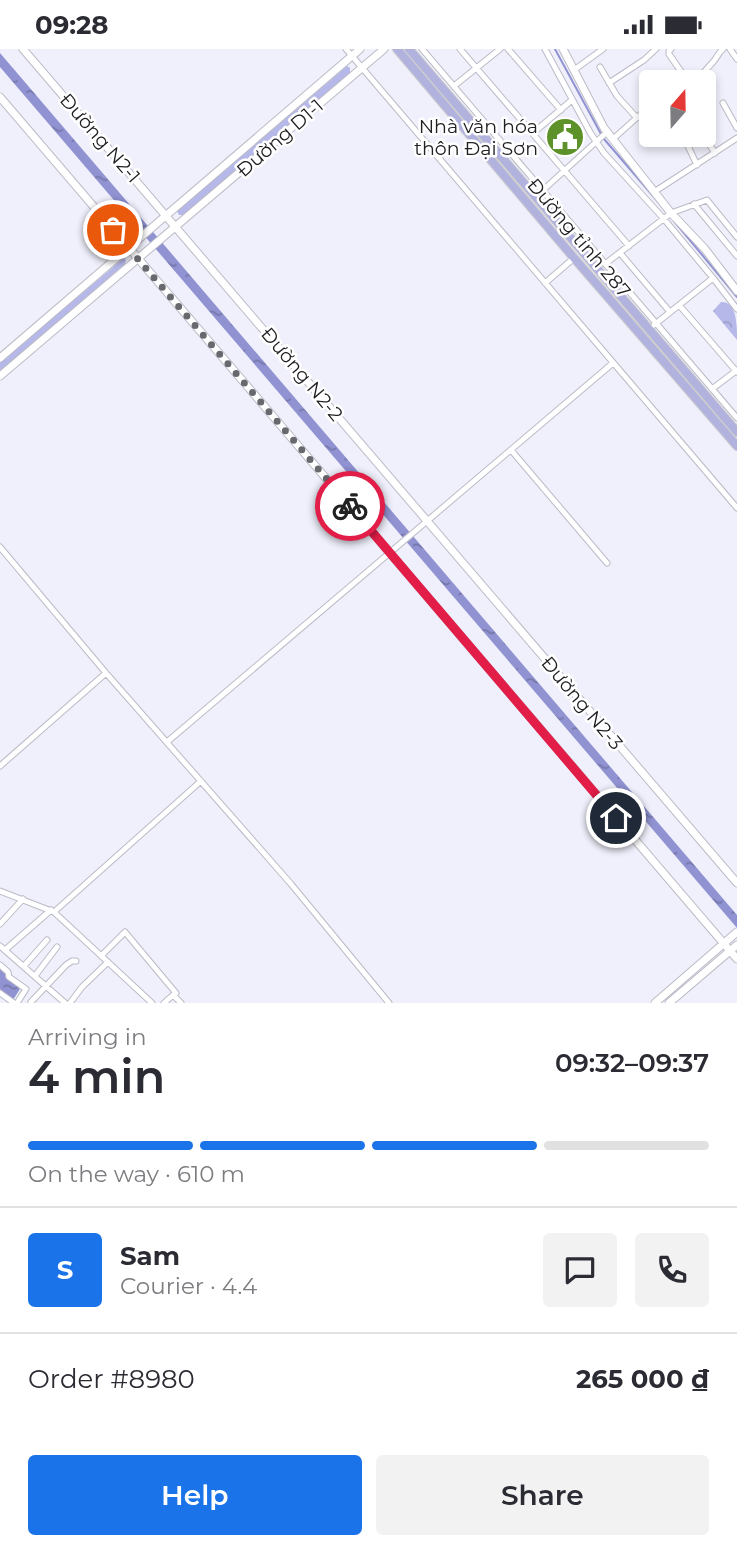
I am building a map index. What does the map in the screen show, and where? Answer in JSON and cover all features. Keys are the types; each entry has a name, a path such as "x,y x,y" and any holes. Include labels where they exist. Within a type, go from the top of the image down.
{"main road":[{"name":"Đường tỉnh 287","path":"397,49 574,258 597,270 653,326 737,432"},
{"name":"Đường tỉnh 287","path":"409,49 597,270 737,446"}],"street":[{"name":"Đường N2-1","path":"23,49 176,227"},
{"path":"346,49 737,508"},
{"name":"Đường D1-1","path":"0,358 360,49"},
{"name":"Đường D1-1","path":"0,376 384,49"},
{"path":"422,49 542,191 597,270 668,216 707,200 737,237"},
{"path":"460,49 629,246"},
{"path":"454,86 500,49"},
{"path":"509,49 561,110"},
{"path":"545,49 604,153 705,249 737,291"},
{"path":"563,49 607,132 654,192 668,216 737,309"},
{"path":"574,70 603,49"},
{"path":"609,83 656,49"},
{"path":"671,49 669,54 680,70"},
{"path":"706,70 723,49"},
{"path":"730,49 737,59"},
{"path":"600,67 617,96 637,118 613,139"},
{"path":"0,97 724,943 734,948 737,959"},
{"path":"533,133 572,100"},
{"path":"723,103 737,128"},
{"path":"542,191 607,132"},
{"path":"654,192 737,138"},
{"path":"688,147 697,165"},
{"path":"711,147 715,153"},
{"path":"694,204 737,255"},
{"name":"Đường N2-2","path":"176,227 427,522"},
{"path":"620,253 670,312"},
{"path":"545,283 574,258"},
{"path":"713,278 653,326 737,418"},
{"path":"679,305 737,371 712,389"},
{"path":"167,742 613,363"},
{"path":"511,450 607,563"},
{"name":"Đường N2-3","path":"427,522 737,884"},
{"path":"0,547 106,673 291,884 389,1003"},
{"path":"0,766 106,673"},
{"path":"108,962 67,1003 3,948 52,911 201,781"},
{"path":"0,891 52,911 152,1003"},
{"path":"0,924 23,899"},
{"path":"101,956 125,932 176,993 164,1003"},
{"path":"655,1003 737,932"},
{"path":"24,966 47,940"},
{"path":"36,976 57,947"},
{"path":"669,1003 734,948"},
{"path":"31,1003 66,965 76,961"},
{"path":"0,965 8,972 9,977 26,989 15,1003 0,993"},
{"path":"173,995 181,1003"}],"green space":[{"path":"347,66 350,73 183,215 179,215 179,209"},
{"path":"124,258 125,264 0,372 0,362"},
{"path":"721,302 733,310 737,340 713,311"}],"water":[{"path":"0,53 737,915 737,928 0,67"},
{"path":"0,968 6,973 5,977 20,989 13,1000 0,991"}],"waterway":[{"path":"555,49 601,134"},
{"path":"604,139 660,204"},
{"path":"674,221 737,297"}],"way so far":[{"path":"113,230 350,506"}],"place":[{"name":"Nhà văn hóa thôn Đại Sơn","path":"565,137"}],"route":[{"path":"350,506 616,818"}]}
